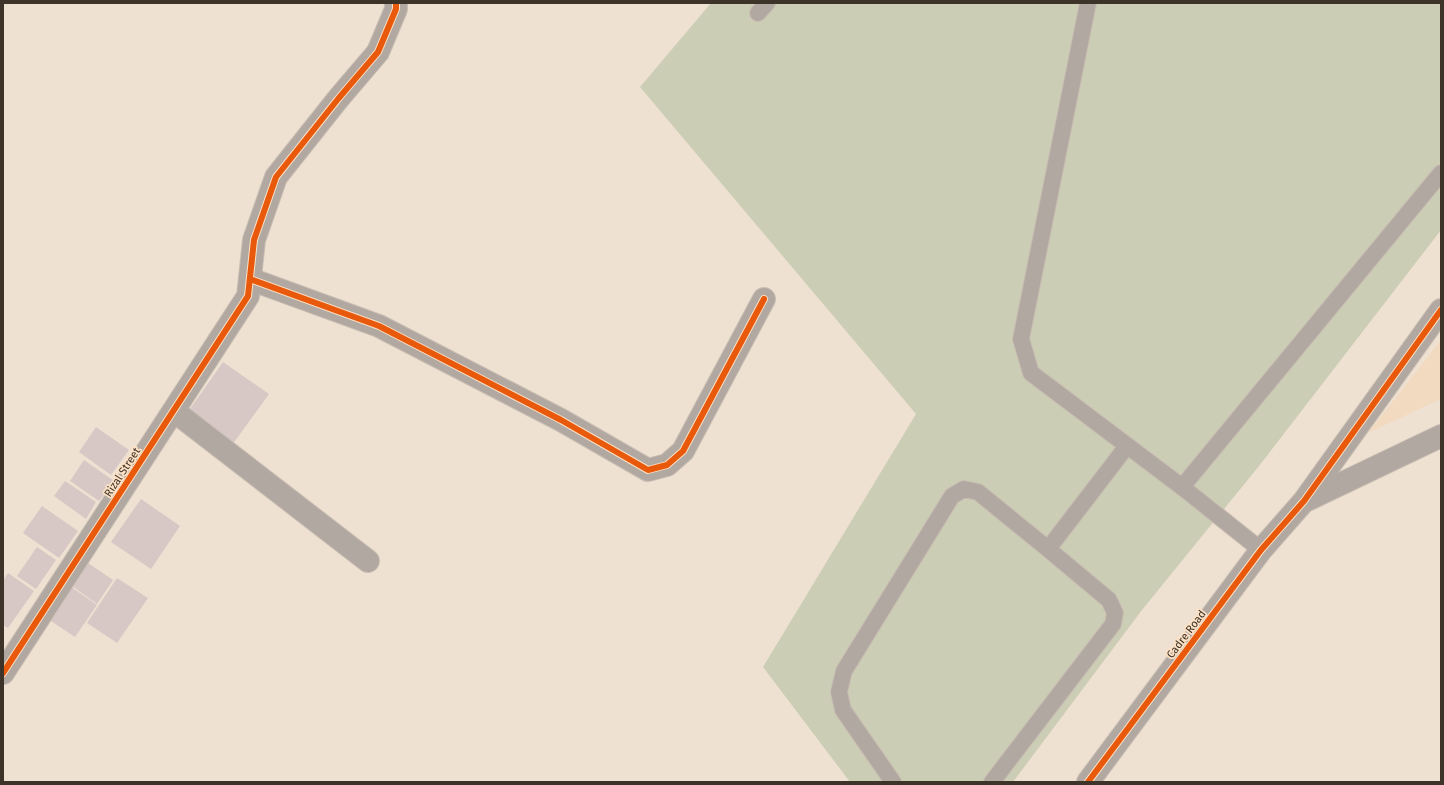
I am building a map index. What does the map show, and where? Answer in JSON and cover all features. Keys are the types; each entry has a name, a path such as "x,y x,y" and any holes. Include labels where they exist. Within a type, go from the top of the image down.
{"street":[{"name":"Rizal Street","path":"3,673 248,296 254,240 276,177 338,99 378,52 396,8 396,3"},
{"path":"250,279 379,326 561,420 648,470 667,465 683,451 764,299"},
{"name":"Cadre Road","path":"1088,782 1261,550 1304,501 1441,310"},
{"path":"174,411 368,561"},
{"path":"1304,501 1441,436"}],"lane":[{"path":"1088,3 1021,339 1031,373 1182,487 1261,550"},
{"path":"1182,487 1441,173"},
{"path":"1048,549 1127,446"},
{"path":"893,782 843,710 839,692 844,671 952,496 964,489 978,492 1048,549 1109,600 1115,613 1113,624 992,782"}],"shaded area":[{"path":"1441,340 1441,399 1368,433"}],"green space":[{"path":"711,3 1441,3 1441,230 1259,466 1142,610 1013,782 850,782 763,667 916,414 640,87"}],"building":[{"path":"223,362 269,394 230,448 185,416"},
{"path":"96,427 129,450 111,475 79,452"},
{"path":"84,460 114,481 99,501 70,481"},
{"path":"65,481 96,502 86,519 54,496"},
{"path":"141,499 180,526 151,569 111,542"},
{"path":"42,506 78,531 59,558 23,533"},
{"path":"37,547 56,560 36,589 17,576"},
{"path":"88,563 113,580 97,604 72,586"},
{"path":"8,573 34,591 8,628 3,625 3,581"},
{"path":"117,578 148,598 117,643 87,623"},
{"path":"70,586 97,605 75,637 48,619"}],"cycle path":[{"path":"3,673 248,296 254,240 276,177 338,99 378,52 396,9 396,3"},
{"path":"250,279 379,326 561,420 648,470 667,465 683,451 764,299"},
{"path":"1088,782 1261,550 1304,501 1441,310"}]}
